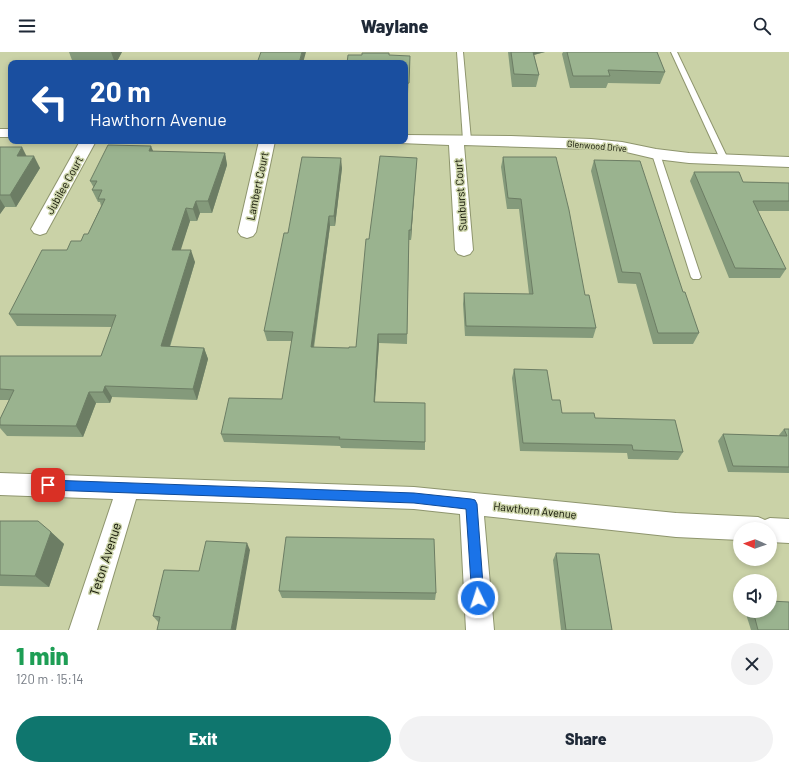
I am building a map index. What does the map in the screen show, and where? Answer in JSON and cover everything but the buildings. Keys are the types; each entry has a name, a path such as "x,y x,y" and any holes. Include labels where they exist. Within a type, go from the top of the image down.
{"street":[{"name":"Glenwood Drive","path":"408,140 461,140 619,146 656,154 725,161 789,162"},
{"name":"Sunburst Court","path":"461,140 464,250"},
{"name":"Jubilee Court","path":"40,230 86,144"},
{"name":"Lambert Court","path":"247,232 266,144"},
{"name":"Hawthorn Avenue","path":"0,484 414,498 676,524 733,527"},
{"name":"Teton Avenue","path":"83,630 128,488"},
{"path":"471,504 480,630"},
{"path":"777,530 789,531"}],"lane":[{"path":"460,52 461,140"},
{"path":"674,52 725,161"},
{"path":"656,154 696,277"}],"route":[{"path":"48,485 414,498 471,504 478,598"}]}
